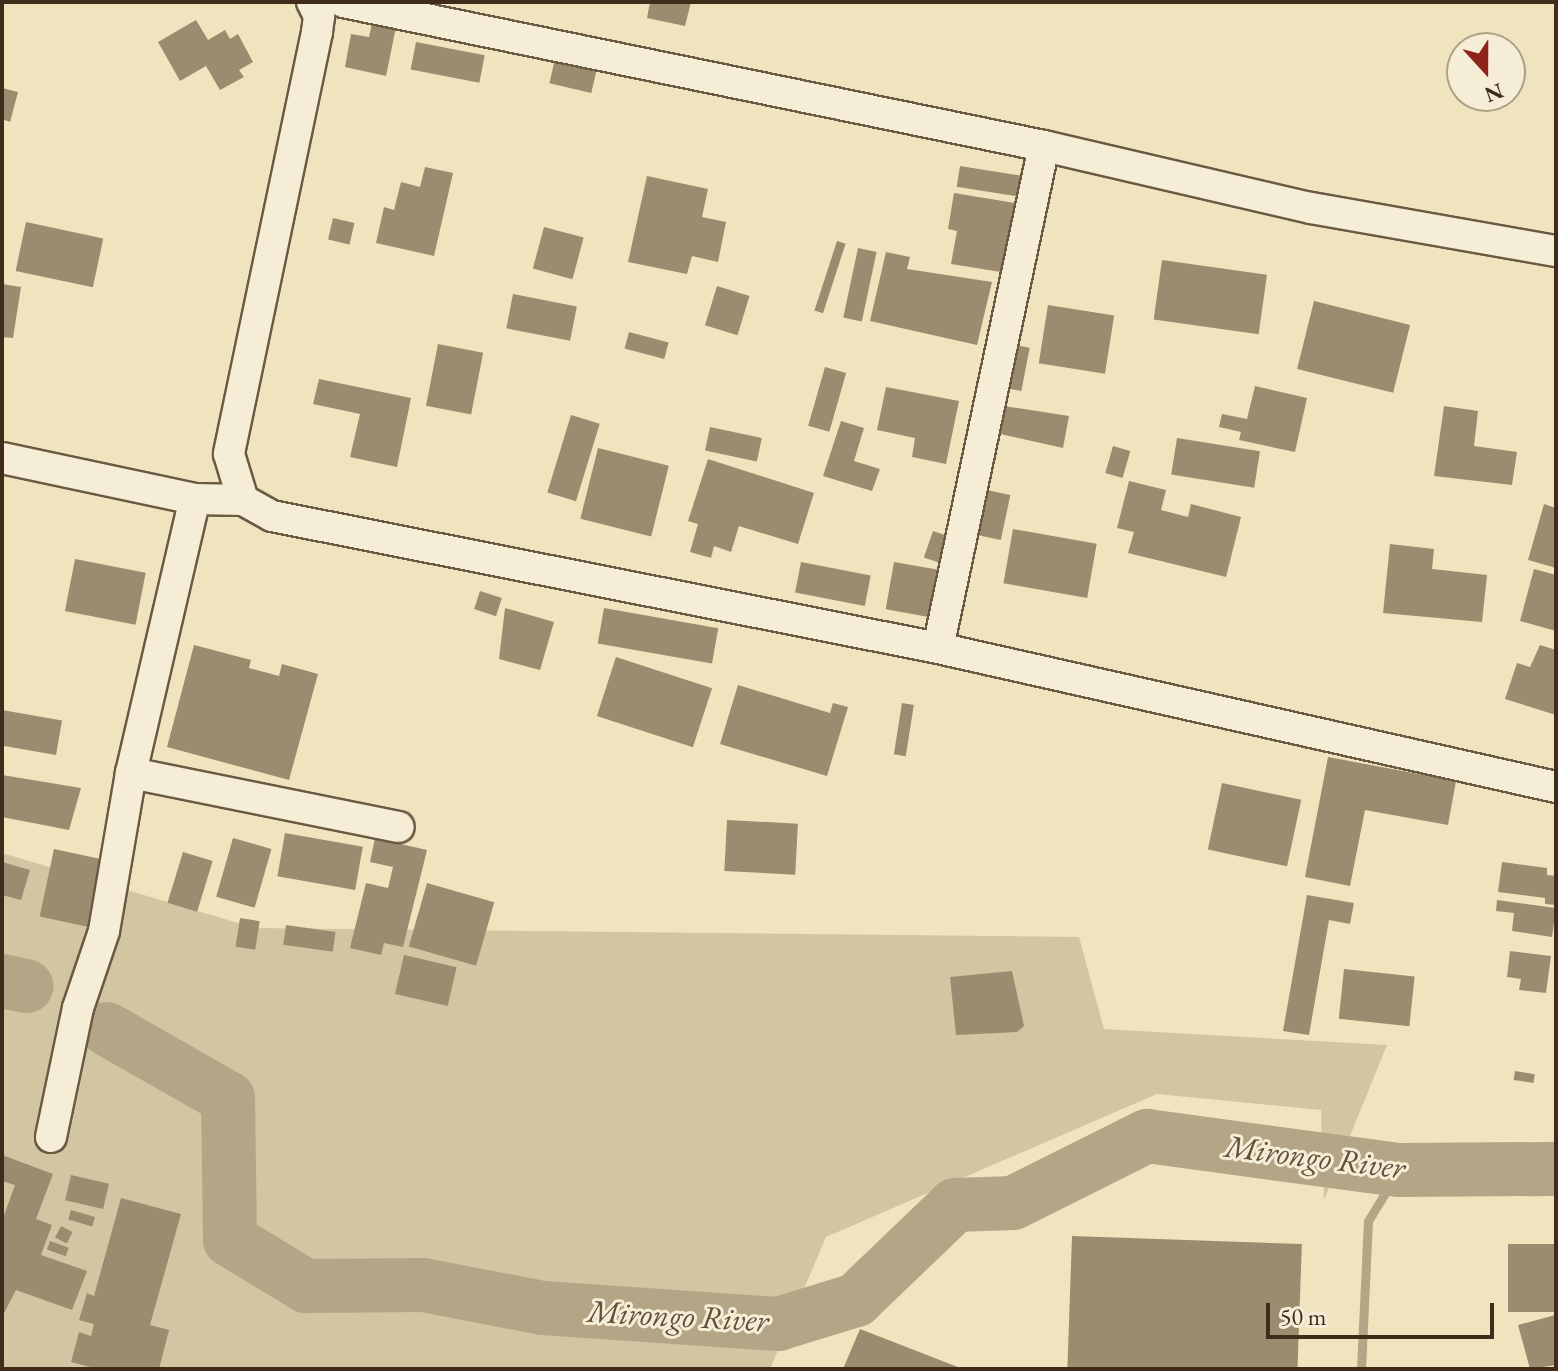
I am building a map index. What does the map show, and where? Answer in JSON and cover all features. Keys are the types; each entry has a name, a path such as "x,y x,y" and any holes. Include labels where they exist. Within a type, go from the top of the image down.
{"street":[{"path":"243,500 229,454 317,32 319,16 312,2"},
{"path":"343,2 1044,146 1311,208 1556,251"},
{"path":"938,648 1044,146"},
{"path":"2,458 195,499 243,500 272,516 938,648 1556,787"},
{"path":"51,1137 78,1008 104,931 131,773 195,499"},
{"path":"131,773 399,827"}],"shaded area":[{"path":"2,853 255,928 1079,937 1104,1029 1387,1045 1324,1200 1321,1110 1157,1094 826,1237 770,1369 2,1369"}],"building":[{"path":"650,2 691,2 685,26 647,18"},
{"path":"196,20 208,40 225,30 230,39 238,34 253,62 239,70 244,77 220,90 206,66 180,81 158,42"},
{"path":"372,23 396,27 386,76 345,67 351,34 369,37"},
{"path":"416,42 485,55 479,83 411,69"},
{"path":"555,59 597,69 591,93 549,83"},
{"path":"2,88 18,92 10,122 2,119"},
{"path":"960,166 1028,177 1025,198 957,187"},
{"path":"425,167 453,173 434,256 376,243 384,207 394,210 401,182 420,187"},
{"path":"647,176 708,189 702,217 726,222 718,262 692,256 687,274 628,262"},
{"path":"954,193 1021,204 1010,265 1003,264 1001,272 951,264 957,231 948,229"},
{"path":"333,218 354,223 349,244 328,239"},
{"path":"26,222 103,238 93,287 16,271"},
{"path":"544,227 584,238 572,279 533,269"},
{"path":"837,241 846,244 823,313 814,310"},
{"path":"858,248 877,252 862,321 843,317"},
{"path":"886,252 910,257 907,269 992,282 977,345 870,321"},
{"path":"1162,260 1267,275 1259,334 1154,319"},
{"path":"2,284 21,287 13,338 2,337"},
{"path":"717,286 750,296 738,335 705,325"},
{"path":"513,294 577,306 570,341 506,328"},
{"path":"1314,301 1410,325 1393,393 1297,369"},
{"path":"1048,305 1114,315 1105,374 1039,363"},
{"path":"629,332 669,343 664,359 625,348"},
{"path":"438,344 483,353 471,415 426,406"},
{"path":"1015,345 1030,348 1021,391 1007,388"},
{"path":"825,367 846,373 829,432 808,426"},
{"path":"319,379 411,398 397,467 350,457 360,414 313,404"},
{"path":"1255,386 1307,398 1295,452 1239,440 1241,432 1219,427 1222,414 1247,419"},
{"path":"886,387 959,401 946,464 912,457 915,438 877,430"},
{"path":"1004,406 1069,416 1063,448 996,433"},
{"path":"1444,406 1478,411 1474,446 1517,452 1512,485 1434,476"},
{"path":"571,415 600,424 576,501 547,492"},
{"path":"841,421 864,428 854,461 880,469 872,491 823,476"},
{"path":"710,427 762,438 757,461 705,450"},
{"path":"1177,438 1260,451 1254,488 1171,475"},
{"path":"1113,446 1130,451 1123,478 1105,473"},
{"path":"598,448 669,466 651,536 580,519"},
{"path":"708,459 814,493 798,544 739,526 731,552 714,546 711,558 690,552 698,524 688,521"},
{"path":"1129,481 1166,490 1161,510 1188,517 1191,504 1241,517 1226,577 1128,553 1134,532 1117,528"},
{"path":"982,489 1010,495 1001,540 972,534"},
{"path":"1544,504 1556,508 1556,568 1528,560"},
{"path":"1013,529 1097,544 1087,598 1003,583"},
{"path":"933,531 950,537 941,563 924,557"},
{"path":"1390,544 1434,549 1432,569 1487,575 1482,622 1383,613"},
{"path":"75,559 146,573 136,625 65,611"},
{"path":"801,562 871,576 865,606 795,592"},
{"path":"894,562 944,571 936,618 886,609"},
{"path":"1534,569 1556,575 1556,631 1520,621"},
{"path":"480,591 502,598 496,616 474,609"},
{"path":"505,608 554,622 540,670 499,659"},
{"path":"604,608 718,628 712,664 598,643"},
{"path":"194,645 251,660 249,668 279,676 282,664 318,674 289,780 167,747"},
{"path":"1540,645 1556,650 1556,715 1505,699 1517,663 1530,667"},
{"path":"616,657 712,688 693,747 597,716"},
{"path":"738,685 830,713 833,703 848,707 827,776 720,744"},
{"path":"902,703 914,705 906,756 894,754"},
{"path":"2,710 62,721 56,755 2,746"},
{"path":"1328,757 1456,781 1448,825 1365,810 1350,886 1305,877"},
{"path":"2,775 81,788 69,830 2,817"},
{"path":"1222,783 1301,800 1287,866 1208,850"},
{"path":"727,820 798,824 795,875 724,871"},
{"path":"285,833 363,847 355,890 277,876"},
{"path":"233,838 271,849 255,908 216,897"},
{"path":"375,838 427,850 403,947 384,943 381,955 350,948 366,883 388,888 393,867 370,862"},
{"path":"54,849 102,859 88,927 40,916"},
{"path":"183,852 213,861 197,912 168,903"},
{"path":"2,862 30,870 21,900 2,895"},
{"path":"1502,862 1547,868 1547,875 1556,876 1556,905 1545,904 1545,898 1498,892"},
{"path":"427,883 494,902 476,966 409,946"},
{"path":"1307,895 1354,903 1350,924 1329,920 1309,1035 1283,1031"},
{"path":"1497,900 1556,908 1552,937 1512,931 1514,913 1496,911"},
{"path":"240,918 260,921 255,950 235,947"},
{"path":"286,925 336,932 333,952 283,945"},
{"path":"1510,951 1551,956 1546,993 1519,990 1521,979 1507,977"},
{"path":"404,955 457,967 448,1006 395,994"},
{"path":"1344,969 1415,976 1409,1026 1339,1019"},
{"path":"1012,971 1024,1026 1017,1032 956,1035 950,977"},
{"path":"1515,1071 1535,1074 1533,1083 1514,1080"},
{"path":"2,1155 53,1174 36,1219 52,1225 41,1255 87,1271 72,1310 16,1290 2,1317 2,1221 15,1185 2,1181"},
{"path":"71,1175 109,1184 103,1209 65,1200"},
{"path":"121,1198 181,1214 150,1325 169,1330 159,1369 98,1369 71,1362 79,1332 91,1336 94,1324 79,1320 87,1293 94,1296"},
{"path":"71,1210 95,1217 92,1227 68,1220"},
{"path":"61,1226 73,1232 67,1243 55,1238"},
{"path":"1072,1236 1302,1244 1297,1369 1067,1369"},
{"path":"50,1241 69,1248 66,1256 47,1249"},
{"path":"1508,1244 1556,1244 1556,1312 1508,1312"},
{"path":"1555,1315 1556,1365 1530,1369 1518,1325"},
{"path":"860,1329 963,1369 843,1369"}],"waterway":[{"name":"Mirongo River","path":"2,981 26,986"},
{"name":"Mirongo River","path":"107,1029 228,1098 230,1240 306,1286 423,1285 543,1308 778,1324 856,1300 955,1205 1013,1203 1147,1136 1399,1170 1556,1169"},
{"path":"1361,1369 1368,1221 1399,1170"}]}
